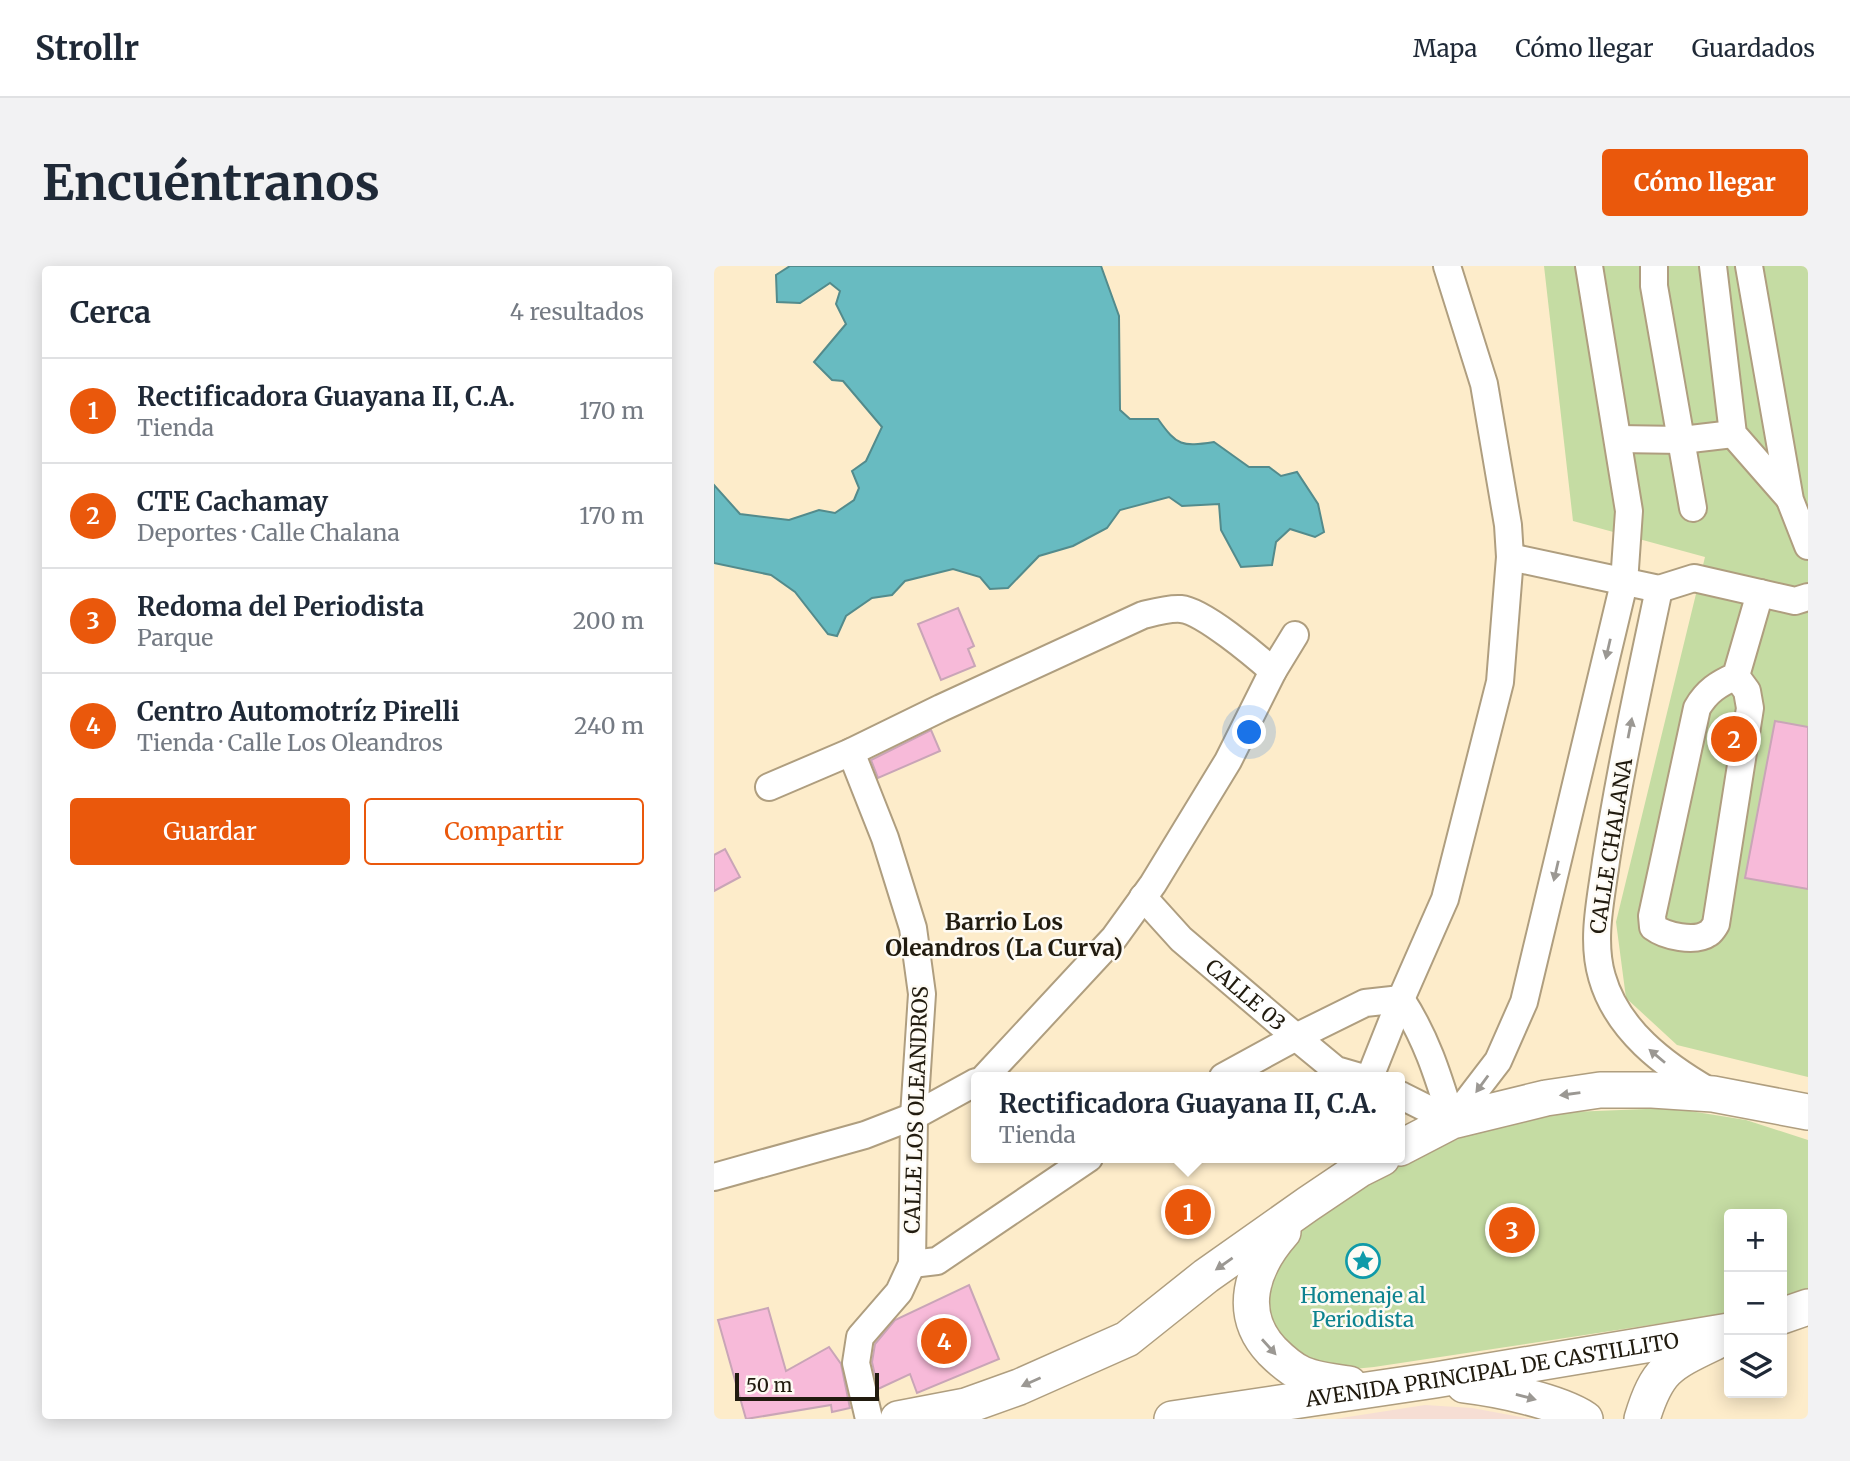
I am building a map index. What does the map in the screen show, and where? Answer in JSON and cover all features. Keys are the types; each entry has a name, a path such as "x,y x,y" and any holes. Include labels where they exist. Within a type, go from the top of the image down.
{"main road":[{"path":"1405,1145 1452,1121 1546,1098 1601,1090 1713,1094 1808,1112"},
{"path":"898,1419 966,1406 1019,1387 1126,1339 1206,1276 1308,1204 1372,1163"},
{"path":"1308,1204 1272,1244 1256,1271 1251,1295 1253,1322 1262,1340 1279,1358 1302,1374 1332,1382 1354,1385 1435,1380 1540,1401 1585,1419"},
{"path":"1787,1314 1808,1307"},
{"path":"1787,1321 1808,1318"},
{"name":"AVENIDA PRINCIPAL DE CASTILLITO","path":"1172,1419 1724,1335"},
{"path":"1642,1419 1650,1391 1662,1373 1686,1356 1727,1335"}],"street":[{"path":"1372,1072 1445,900 1500,682 1510,557 1507,525 1485,384 1447,266"},
{"name":"CALLE CHALANA","path":"1452,1121 1498,1061 1524,1002 1624,583 1629,512 1589,266"},
{"path":"1654,266 1654,286 1693,508"},
{"path":"1713,266 1734,434 1799,505"},
{"path":"1749,266 1808,546"},
{"path":"1618,439 1682,440 1734,434"},
{"path":"1510,557 1659,589 1694,578 1794,601 1808,597"},
{"name":"CALLE CHALANA","path":"1659,589 1614,808 1596,943 1602,978 1619,1012 1644,1045 1676,1072 1713,1094"},
{"path":"1736,676 1747,691 1750,708 1716,924 1710,933 1700,937 1662,933 1653,927 1652,916 1697,708 1706,694 1718,684 1736,676 1760,593"},
{"path":"769,787 1143,615 1183,609 1199,616 1273,671"},
{"path":"990,1072 1114,938 1143,897 1228,761 1273,671 1295,635"},
{"name":"CALLE LOS OLEANDROS","path":"852,751 885,838 913,928 922,994 915,1116 912,1264 899,1292 860,1337 856,1363 869,1419"},
{"name":"CALLE 03","path":"1143,897 1181,939 1336,1070 1343,1072"},
{"path":"1232,1072 1365,1003 1401,999"},
{"path":"1401,999 1420,1028 1452,1121"},
{"path":"714,1177 865,1135 915,1116 971,1085"},
{"path":"1405,1098 1452,1121"},
{"path":"912,1264 937,1261 1083,1163"}],"shaded area":[{"path":"1425,1405 1472,1408 1531,1419 1335,1419"}],"green space":[{"path":"1544,266 1808,266 1808,1077 1677,1045 1626,998 1616,922 1705,557 1573,521"},
{"path":"1671,1108 1746,1120 1808,1140 1808,1301 1787,1304 1787,1209 1724,1209 1724,1314 1374,1367 1302,1374 1259,1314 1278,1245 1383,1170 1478,1131 1571,1112"}],"water":[{"path":"790,266 1101,266 1119,316 1120,410 1130,419 1158,419 1170,435 1181,442 1214,442 1249,467 1269,467 1281,476 1297,472 1318,504 1324,532 1315,537 1290,529 1276,542 1272,565 1241,567 1221,530 1219,504 1182,506 1169,497 1120,510 1107,528 1073,546 1039,556 1008,588 990,589 980,577 953,569 905,581 892,595 872,598 846,616 837,636 828,634 795,592 771,575 714,563 714,485 740,514 789,520 819,510 835,513 854,500 859,488 852,471 866,461 882,427 843,381 832,380 814,362 846,324 836,304 840,291 830,283 800,303 777,302 776,275"}],"building":[{"path":"958,608 974,646 968,649 975,666 941,680 918,624"},
{"path":"1775,721 1808,727 1808,889 1745,878"},
{"path":"931,730 940,751 878,778 871,760"},
{"path":"725,849 740,877 714,891 714,855"},
{"path":"969,1285 999,1359 917,1393 910,1374 878,1389 872,1362 875,1344 895,1320"},
{"path":"768,1308 786,1371 829,1347 841,1364 850,1408 832,1412 831,1405 746,1419 718,1320"}],"place":[{"name":"CTE Cachamay","path":"1734,739"},
{"name":"Rectificadora Guayana II, C.A.","path":"1188,1212"},
{"name":"Redoma del Periodista","path":"1512,1230"},
{"name":"Homenaje al Periodista","path":"1363,1261"},
{"name":"Centro Automotríz Pirelli","path":"944,1341"}],"district":[{"name":"Barrio Los Oleandros (La Curva)","path":"1004,934"}]}
